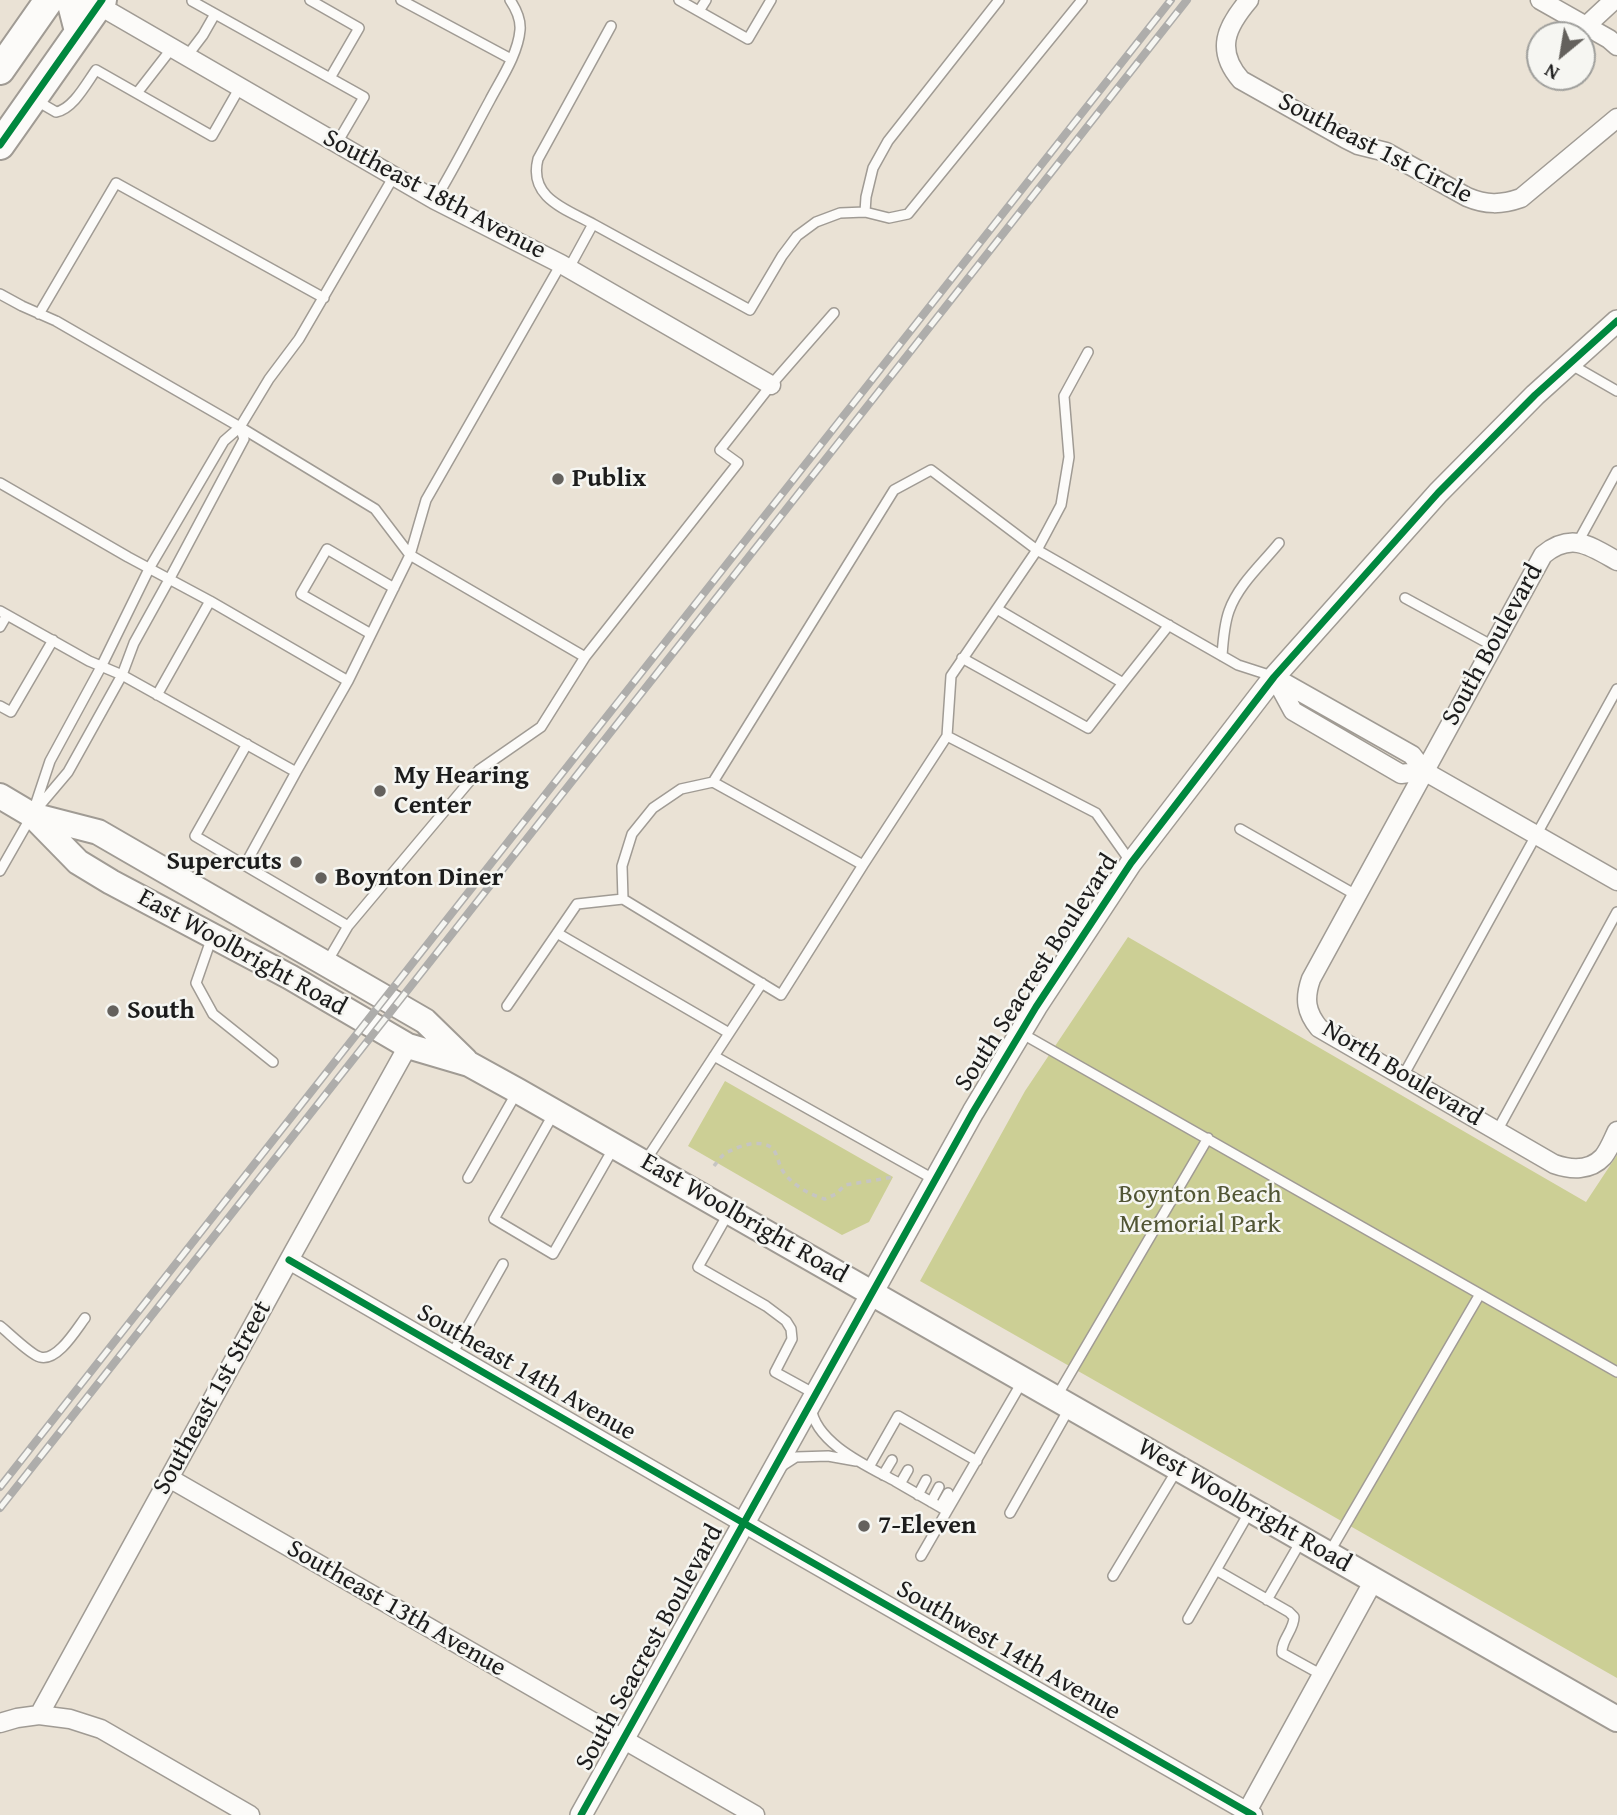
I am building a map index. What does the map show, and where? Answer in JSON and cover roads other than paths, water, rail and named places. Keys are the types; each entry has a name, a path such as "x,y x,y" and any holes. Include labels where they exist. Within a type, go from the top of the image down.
{"main road":[{"path":"1,66 49,0"},
{"path":"71,0 79,31"},
{"path":"0,145 99,2"},
{"name":"East Woolbright Road","path":"0,796 32,815 78,862 111,882 290,977 408,1046 469,1063"},
{"name":"East Woolbright Road","path":"32,815 98,832 425,1021 469,1063 872,1292"},
{"name":"West Woolbright Road","path":"872,1292 1617,1719"}],"street":[{"name":"Southeast 1st Circle","path":"1249,0 1232,23 1225,43 1226,57 1241,80 1346,139 1386,152 1480,202 1508,203 1521,198 1617,118"},
{"path":"1540,0 1577,21"},
{"path":"1591,21 1614,0"},
{"name":"Southeast 18th Avenue","path":"99,2 179,52 435,200 565,266 771,385"},
{"path":"1596,32 1617,46"},
{"name":"South Seacrest Boulevard","path":"581,1815 973,1112 1131,863 1274,677 1438,492 1525,405 1617,321"},
{"name":"South Boulevard","path":"1424,771 1543,555 1565,542 1578,542"},
{"path":"1578,542 1617,561"},
{"path":"1274,677 1293,711 1401,774 1424,771 1617,881"},
{"name":"North Boulevard","path":"1424,771 1311,979 1307,992 1311,1017 1319,1028 1567,1169 1580,1169 1603,1157 1617,1131"},
{"name":"Southeast 1st Street","path":"39,1715 408,1046"},
{"name":"Southeast 14th Avenue","path":"289,1260 743,1523"},
{"name":"Southeast 13th Avenue","path":"169,1478 755,1815"},
{"name":"Southwest 14th Avenue","path":"743,1523 1248,1814"},
{"path":"1248,1814 1374,1580"},
{"path":"0,1723 39,1715 70,1719 101,1729 250,1815"}],"lane":[{"path":"310,0 359,28 330,79"},
{"path":"401,0 511,59"},
{"path":"435,200 450,176 518,41 518,13 510,0"},
{"path":"679,0 748,39 771,0"},
{"path":"699,12 706,0"},
{"path":"864,212 873,168 888,141 999,0"},
{"path":"611,26 538,159 536,179 540,189 547,197 593,225 750,310 797,236 816,222 840,213 864,212 889,218 908,214 1082,0"},
{"path":"192,1 364,97 337,144"},
{"path":"137,93 179,52 203,35 215,14"},
{"path":"33,98 56,112 62,111 72,103 96,70 212,136 240,87"},
{"path":"32,815 50,761 101,667 150,567 224,441 240,427 269,379 299,339 394,176"},
{"path":"39,314 116,183 324,298"},
{"path":"245,864 348,681 410,555 426,499 565,266 593,225"},
{"path":"0,294 56,321 240,427 375,509 410,555 585,657"},
{"path":"326,964 348,926 479,770 541,727 585,657 738,463 720,450 771,385 834,313"},
{"path":"507,1006 577,904 623,900 781,995 947,736 951,676 1037,550 1061,505 1069,457 1065,396 1088,352"},
{"path":"1569,364 1617,391"},
{"path":"0,871 32,815 68,772 122,676 134,643 244,439 240,427"},
{"path":"713,782 894,490 931,470 1037,550 1238,665 1274,677"},
{"path":"1578,542 1617,471"},
{"path":"0,483 348,681"},
{"path":"1222,656 1229,610 1238,593 1279,543"},
{"path":"371,634 301,594 327,549 394,587"},
{"path":"1405,598 1493,646"},
{"path":"157,695 210,601"},
{"path":"997,609 1123,683"},
{"path":"0,627 4,613 296,772"},
{"path":"962,658 1088,728 1169,625"},
{"path":"0,706 11,712 53,640"},
{"path":"1403,1076 1617,689"},
{"path":"947,736 1096,813 1131,863"},
{"path":"247,744 195,836 348,926"},
{"path":"623,900 622,866 632,834 653,808 681,789 713,782 863,865"},
{"path":"1240,829 1356,895"},
{"path":"1497,1130 1617,912"},
{"path":"557,933 729,1033"},
{"path":"212,935 196,983 213,1014 274,1062"},
{"path":"645,1163 761,983"},
{"path":"1021,1033 1617,1372"},
{"path":"714,1056 934,1180"},
{"path":"468,1178 518,1091"},
{"path":"555,1112 494,1219 553,1254 615,1146"},
{"path":"1010,1513 1063,1402 1208,1138"},
{"path":"729,1211 698,1267 766,1306 786,1321 791,1329 792,1339 775,1372 813,1398 812,1414 822,1433 858,1461 944,1509"},
{"path":"452,1354 503,1264"},
{"path":"1328,1554 1480,1294"},
{"path":"0,1326 38,1357 47,1357 57,1352 85,1318"},
{"path":"921,1556 973,1459 1024,1379"},
{"path":"869,1467 898,1416 911,1429 926,1438 947,1444 973,1459"},
{"path":"941,1453 947,1444"},
{"path":"954,1460 960,1451"},
{"path":"766,1482 779,1468 796,1457 828,1456 858,1461"},
{"path":"964,1466 973,1459"},
{"path":"883,1475 892,1460"},
{"path":"900,1484 908,1469"},
{"path":"1113,1576 1178,1469"},
{"path":"918,1494 926,1480"},
{"path":"931,1502 939,1487"},
{"path":"944,1509 948,1493"},
{"path":"1188,1619 1251,1510"},
{"path":"1267,1600 1302,1539"},
{"path":"1216,1570 1289,1612 1294,1617 1294,1625 1281,1648 1282,1653 1322,1675"}],"railway":[{"path":"0,1487 1171,0"},
{"path":"0,1508 1187,0"}],"place":[{"name":"Publix","path":"558,479"},
{"name":"My Hearing Center","path":"380,791"},
{"name":"Supercuts","path":"296,862"},
{"name":"Boynton Diner","path":"321,878"},
{"name":"South","path":"113,1011"},
{"name":"7-Eleven","path":"864,1526"}],"park label":[{"name":"Boynton Beach Memorial Park","path":"1200,1210"}]}
